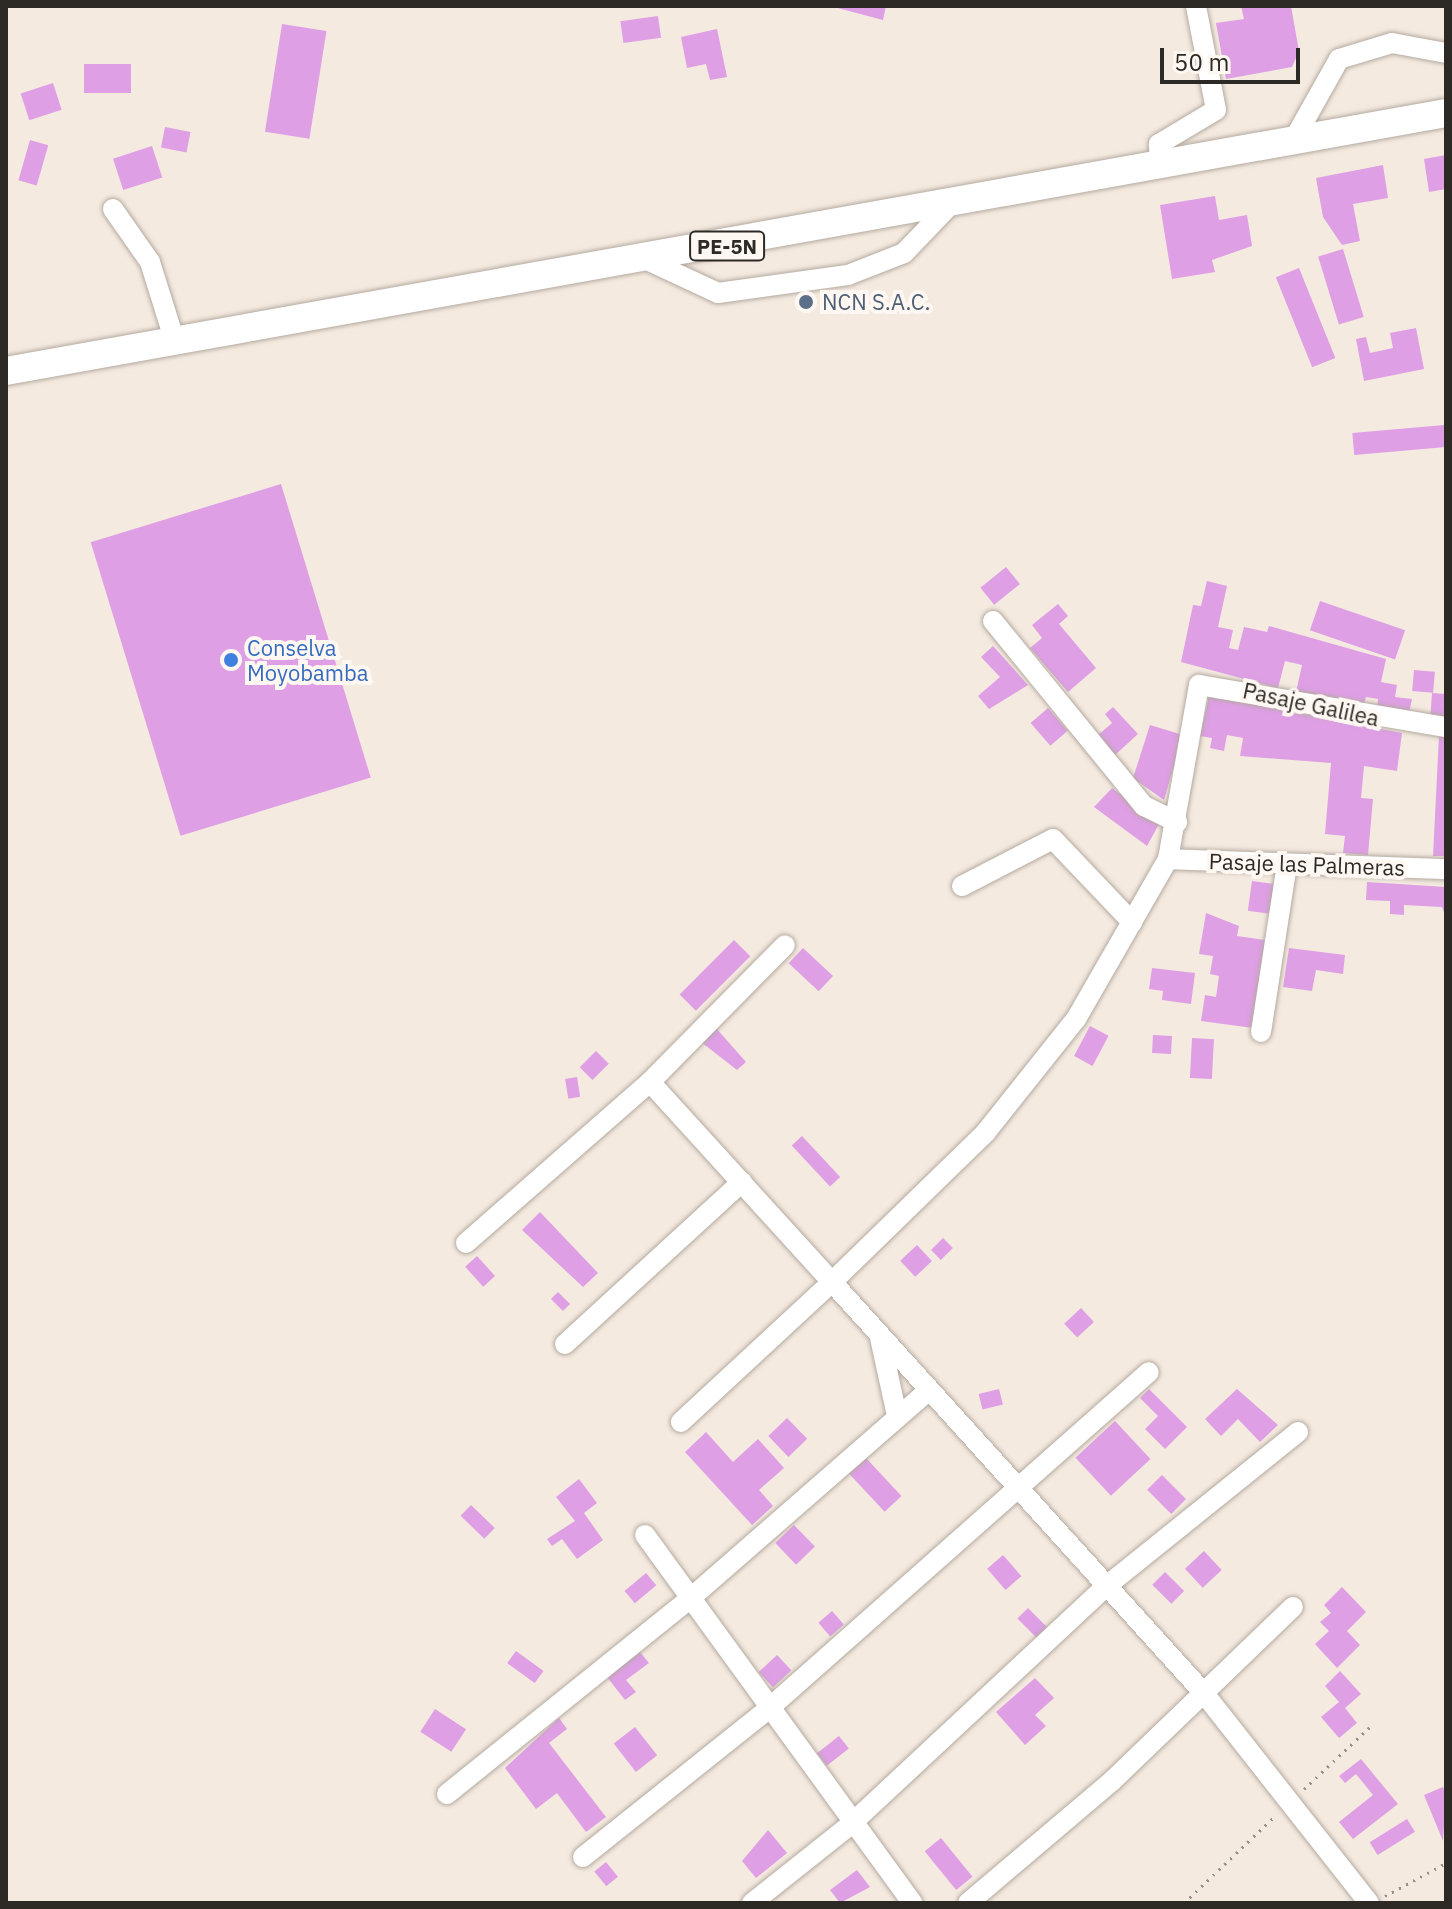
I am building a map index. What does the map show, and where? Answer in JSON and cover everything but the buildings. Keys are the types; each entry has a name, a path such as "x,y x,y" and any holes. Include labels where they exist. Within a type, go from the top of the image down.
{"highway":[{"name":"PE-5N","path":"6,371 647,260 1446,113"}],"street":[{"path":"1160,166 1159,144 1216,110 1196,6"},
{"path":"1293,141 1339,59 1392,43 1446,53"},
{"path":"647,260 680,282 718,293 848,275 904,253 950,205"},
{"path":"113,209 150,262 175,342"},
{"path":"681,1422 832,1282 986,1132 1076,1019 1168,859 1177,822 1144,806 993,621"},
{"name":"Pasaje Galilea","path":"1177,822 1195,690 1210,682 1411,726 1446,727"},
{"path":"962,886 1053,839 1132,922"},
{"name":"Pasaje las Palmeras","path":"1168,859 1446,869"},
{"path":"1261,1032 1287,864"},
{"path":"466,1243 650,1082 785,945"},
{"path":"650,1082 1104,1588 1202,1691 1370,1903"},
{"path":"565,1344 742,1182"},
{"path":"879,1334 897,1416"},
{"path":"583,1857 766,1711 1149,1372"},
{"path":"447,1794 693,1596 929,1390"},
{"path":"752,1903 850,1825 1104,1588 1298,1432"},
{"path":"645,1535 693,1596 766,1711 912,1903"},
{"path":"968,1903 1112,1781 1202,1691 1293,1607"}],"path":[{"path":"1370,1903 1446,1863"}],"place":[{"name":"NCN S.A.C.","path":"806,302"},
{"name":"Conselva Moyobamba","path":"231,660"}]}
